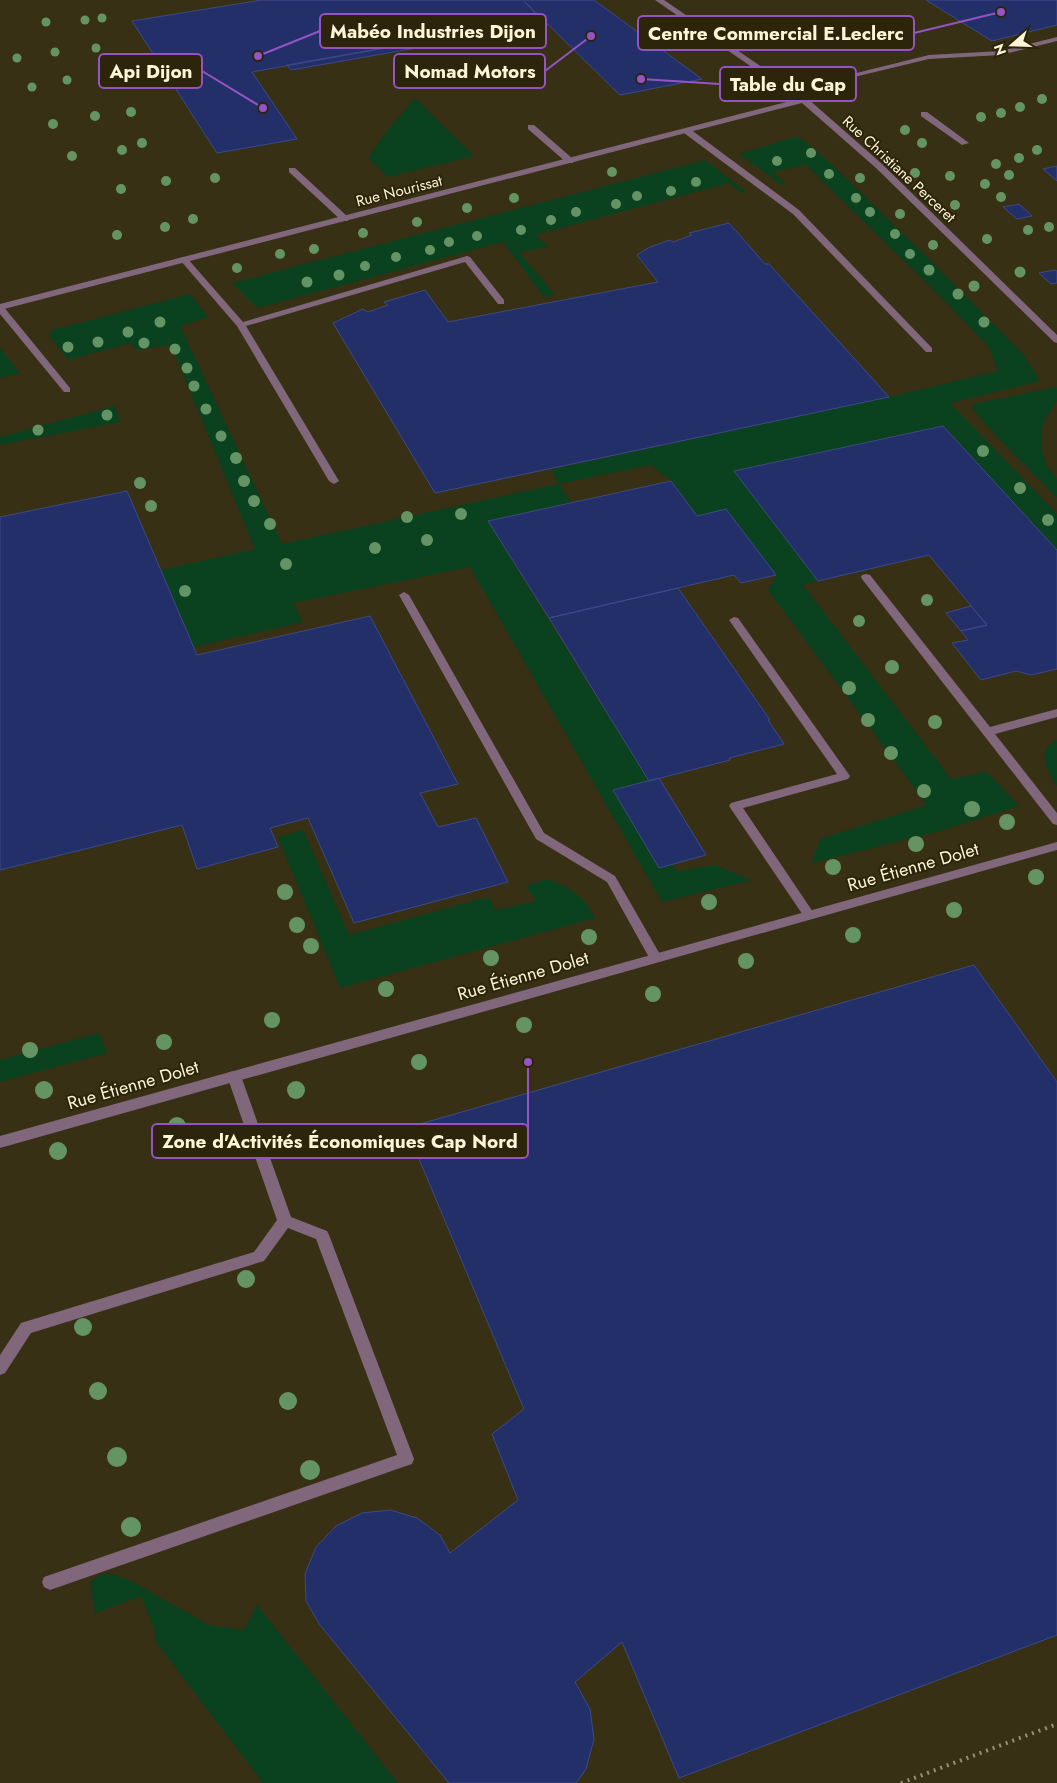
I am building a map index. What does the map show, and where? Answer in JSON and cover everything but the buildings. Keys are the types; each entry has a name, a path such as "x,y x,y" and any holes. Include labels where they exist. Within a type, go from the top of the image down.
{"street":[{"name":"Rue Christiane Perceret","path":"659,0 804,100 886,173 1057,340"},
{"path":"792,90 929,57 1000,53 1057,39"},
{"name":"Rue Nourissat","path":"0,308 804,100"},
{"path":"924,114 965,143"},
{"path":"531,127 570,161"},
{"path":"687,131 796,212 929,350"},
{"path":"292,170 345,219"},
{"path":"241,325 467,259 501,302"},
{"path":"184,260 241,325 334,480"},
{"path":"0,308 67,390"},
{"path":"866,577 1057,821"},
{"path":"404,595 540,836 611,879 656,958"},
{"path":"734,620 844,776 735,806 809,915"},
{"path":"987,732 1057,713"},
{"name":"Rue Étienne Dolet","path":"0,1142 1057,846"},
{"path":"50,1582 406,1459 322,1235 285,1221 234,1076"},
{"path":"0,1368 26,1328 259,1257 285,1221"}],"path":[{"path":"901,1783 1057,1724"}],"shaded area":[{"path":"0,0 1057,0 1057,1783 0,1783"}],"green space":[{"path":"415,98 474,156 388,177 368,158 387,131"},
{"path":"794,137 803,140 828,161 1023,354 1040,381 950,403 1057,514 1057,550 943,426 734,471 818,581 803,585 951,779 987,772 1019,806 940,831 812,863 820,839 927,805 768,590 776,575 726,509 697,516 671,481 651,465 559,484 571,503 488,522 662,803 641,807 676,871 715,865 752,880 662,902 470,567 293,603 303,622 194,647 161,570 255,549 171,345 136,350 131,343 68,360 49,335 52,330 190,294 208,317 180,326 282,544 558,484 552,469 889,397 998,371 989,347 941,297 806,165 773,172 786,184 782,185 739,154"},
{"path":"705,160 746,192 741,193 729,183 535,235 549,247 519,252 555,295 544,297 503,242 257,308 232,283"},
{"path":"0,348 20,373 0,378"},
{"path":"1057,387 1057,400 1043,423 1041,448 1046,465 1057,479 1057,498 987,426 971,406"},
{"path":"115,406 120,422 0,445 0,437"},
{"path":"1057,740 1057,787 1047,768 1045,756 1046,750"},
{"path":"303,830 349,935 488,897 496,910 536,901 526,886 547,879 563,886 580,897 595,918 340,988 278,837"},
{"path":"99,1033 107,1053 0,1082 0,1060"},
{"path":"110,1573 131,1581 209,1625 244,1630 257,1605 398,1783 263,1783 156,1642 155,1631 141,1596 95,1613 90,1582 100,1575"}],"place":[{"name":"Centre Commercial E.Leclerc","path":"1001,12"},
{"name":"Nomad Motors","path":"591,36"},
{"name":"Mabéo Industries Dijon","path":"258,56"},
{"name":"Table du Cap","path":"641,79"},
{"name":"Api Dijon","path":"263,108"},
{"name":"Zone d'Activités Économiques Cap Nord","path":"528,1062"}]}
